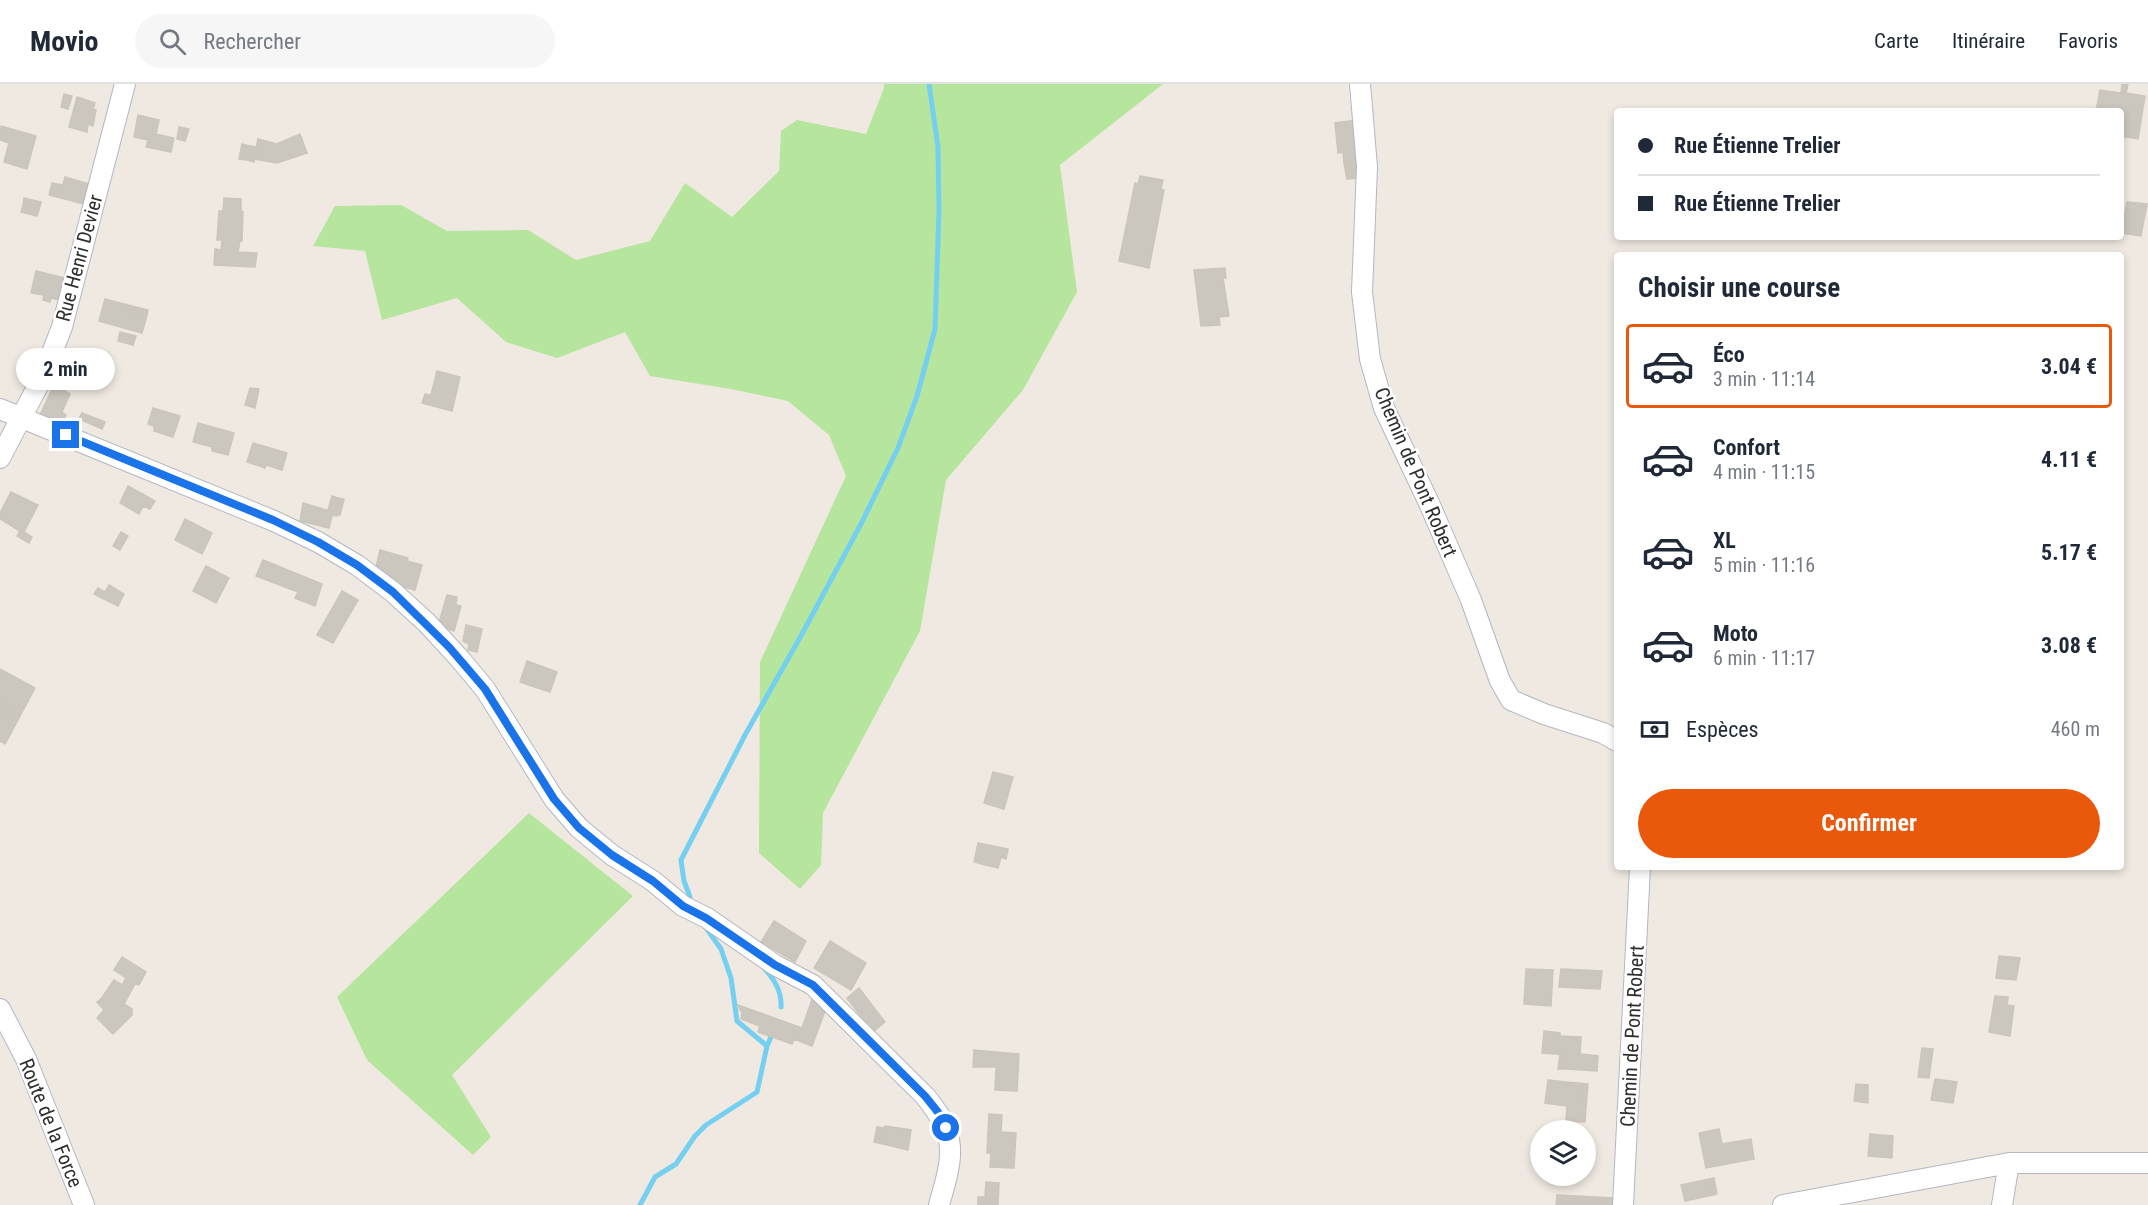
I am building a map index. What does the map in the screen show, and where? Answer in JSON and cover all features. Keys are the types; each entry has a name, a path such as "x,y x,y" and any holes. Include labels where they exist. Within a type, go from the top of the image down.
{"street":[{"name":"Rue Henri Devier","path":"0,458 43,376 62,327 125,84"},
{"name":"Chemin de Pont Robert","path":"1360,84 1366,167 1362,292 1370,359 1384,408 1429,503 1471,600 1500,681 1511,700 1544,714 1603,733 1614,739"},
{"path":"0,409 273,520 318,542 357,565 393,592 434,630 485,689 554,799 579,828 612,855 653,881 683,906 706,918 775,965 813,985 925,1096 941,1116 950,1139 950,1163 939,1205"},
{"name":"Chemin de Pont Robert","path":"1623,1205 1640,870"},
{"name":"Route de la Force","path":"0,1009 26,1059 84,1205"},
{"path":"1783,1205 2009,1163 2148,1163"},
{"path":"2002,1205 2009,1163"}],"green space":[{"path":"884,84 1163,84 1060,165 1077,292 1023,390 946,480 920,631 823,813 821,865 800,889 759,853 760,662 846,476 829,435 788,401 650,376 625,332 557,358 506,342 457,298 382,320 365,251 313,246 335,206 401,205 447,231 528,230 576,260 650,241 685,183 732,217 779,171 781,131 797,120 866,134"},
{"path":"529,813 633,896 452,1075 491,1137 473,1155 367,1060 337,997"}],"building":[{"path":"2122,84 2128,84 2126,93 2145,96 2138,139 2124,137 2124,108 2097,108 2100,90 2121,93"},
{"path":"64,94 72,96 68,109 61,107"},
{"path":"77,97 95,103 93,126 88,124 87,132 69,127"},
{"path":"138,115 159,120 156,134 174,138 171,152 146,147 148,140 134,137"},
{"path":"1357,120 1362,162 1344,163 1343,152 1338,153 1335,123"},
{"path":"1,126 36,136 27,169 4,162 9,143 0,140"},
{"path":"179,127 189,129 185,141 177,139"},
{"path":"300,134 307,153 277,163 254,159 258,139 277,144"},
{"path":"242,144 250,146 247,160 239,159"},
{"path":"250,146 257,147 254,162 247,160"},
{"path":"1362,162 1362,178 1347,179 1344,163"},
{"path":"1140,176 1163,180 1161,189 1164,190 1149,268 1119,261 1135,183 1138,184"},
{"path":"65,177 89,184 84,204 49,195 52,183 63,185"},
{"path":"24,198 41,202 39,210 23,205"},
{"path":"224,198 241,199 242,241 240,241 238,252 257,253 255,267 214,265 215,249 221,250 222,240 217,240 219,211 223,211"},
{"path":"2127,202 2147,204 2141,236 2124,233"},
{"path":"23,205 39,210 37,216 21,212"},
{"path":"1225,268 1226,278 1223,278 1229,316 1219,317 1220,325 1201,326 1194,270"},
{"path":"36,271 65,278 60,300 51,298 50,302 43,300 44,295 31,293"},
{"path":"105,299 124,304 123,308 132,310 135,316 146,319 142,333 99,321"},
{"path":"124,304 148,310 146,319 135,316 132,310 123,308"},
{"path":"120,332 136,336 133,345 118,341"},
{"path":"437,371 460,377 452,411 422,403 425,394 431,395"},
{"path":"56,381 67,386 65,391 70,394 62,412 66,415 61,426 39,417"},
{"path":"250,388 259,389 255,408 245,405"},
{"path":"153,408 180,416 173,437 154,431 154,426 148,424"},
{"path":"82,413 105,422 102,429 79,419"},
{"path":"198,423 234,433 228,455 212,451 212,447 193,442"},
{"path":"253,443 287,453 282,470 266,465 265,468 247,462"},
{"path":"128,486 155,501 150,509 143,506 139,514 120,503"},
{"path":"11,492 38,505 24,532 32,537 29,543 17,536 20,531 0,519 0,513"},
{"path":"332,496 338,498 334,515 328,510"},
{"path":"338,498 344,499 340,515 337,514 337,516 334,515"},
{"path":"303,503 333,512 329,528 300,521"},
{"path":"185,519 212,533 202,554 175,540"},
{"path":"121,532 128,536 120,550 113,546"},
{"path":"380,550 408,558 407,561 422,565 415,590 393,584 390,582 391,576 375,571"},
{"path":"263,560 322,584 315,606 295,598 298,592 256,576"},
{"path":"206,566 229,578 216,603 193,591"},
{"path":"109,585 124,594 118,606 94,594 98,588 105,592"},
{"path":"342,591 358,600 333,643 317,635"},
{"path":"447,595 457,597 456,605 461,606 454,631 438,626"},
{"path":"466,625 482,629 477,652 468,650 469,644 463,641"},
{"path":"527,661 557,672 550,692 520,682"},
{"path":"0,669 35,688 20,716 0,704"},
{"path":"0,704 20,716 18,720 0,709"},
{"path":"0,709 18,720 5,744 0,741"},
{"path":"993,772 1013,777 1004,809 984,803"},
{"path":"978,843 1008,849 1006,859 1001,857 998,868 974,862"},
{"path":"774,921 806,941 795,962 761,942"},
{"path":"830,941 866,963 851,990 814,968"},
{"path":"1999,956 2020,958 2016,980 1996,978"},
{"path":"122,957 146,972 139,985 135,984 124,1004 132,1009 132,1015 113,1034 97,1018 104,1010 97,1002 114,980 122,985 126,978 114,970"},
{"path":"1526,969 1553,970 1551,1006 1524,1004"},
{"path":"1561,969 1602,971 1600,989 1559,987"},
{"path":"859,988 885,1022 873,1032 847,998"},
{"path":"814,994 828,1003 812,1046 794,1039 792,1044 758,1032 760,1026 741,1019 742,1012 738,1005 802,1028"},
{"path":"1995,996 2008,997 2007,1005 2014,1006 2010,1036 1989,1032"},
{"path":"1544,1031 1560,1033 1560,1036 1581,1037 1580,1054 1598,1056 1597,1071 1567,1069 1568,1055 1542,1053"},
{"path":"1922,1048 1933,1049 1929,1078 1918,1077"},
{"path":"974,1050 1019,1054 1017,1091 995,1090 996,1067 973,1067"},
{"path":"1560,1054 1568,1055 1567,1069 1558,1069"},
{"path":"1935,1079 1957,1082 1953,1103 1931,1100"},
{"path":"1548,1080 1566,1082 1565,1085 1578,1087 1583,1095 1583,1107 1586,1107 1585,1120 1566,1120 1567,1106 1545,1103"},
{"path":"1566,1082 1588,1084 1586,1107 1583,1107 1583,1095 1578,1087 1565,1085"},
{"path":"1856,1084 1868,1085 1868,1103 1854,1101"},
{"path":"989,1114 1002,1115 1001,1132 1016,1133 1014,1168 990,1167 991,1153 987,1153"},
{"path":"885,1126 911,1130 908,1150 883,1144"},
{"path":"877,1127 885,1128 883,1144 874,1142"},
{"path":"1719,1129 1722,1144 1751,1139 1754,1159 1706,1168 1699,1133"},
{"path":"1870,1134 1893,1136 1892,1158 1868,1156"},
{"path":"1714,1178 1717,1194 1708,1196 1705,1180"},
{"path":"1705,1180 1708,1196 1685,1201 1681,1185"},
{"path":"986,1182 999,1183 998,1205 978,1205 978,1197 985,1197"},
{"path":"1557,1195 1613,1198 1612,1205 1556,1205"}],"waterway":[{"path":"690,897 684,881 681,860 745,735 862,522 898,448 917,396 935,329 939,211 938,147 929,84"},
{"path":"640,1205 655,1177 676,1164 695,1136 706,1125 757,1092 767,1046 737,1021 731,978 721,949 704,925"},
{"path":"763,967 776,985 781,1007"},
{"path":"767,1046 771,1037"}],"route":[{"path":"66,435 273,520 318,542 357,565 393,592 427,623 485,689 554,799 579,828 612,855 653,881 683,906 706,918 775,965 813,985 925,1096 941,1116 946,1128"}]}
